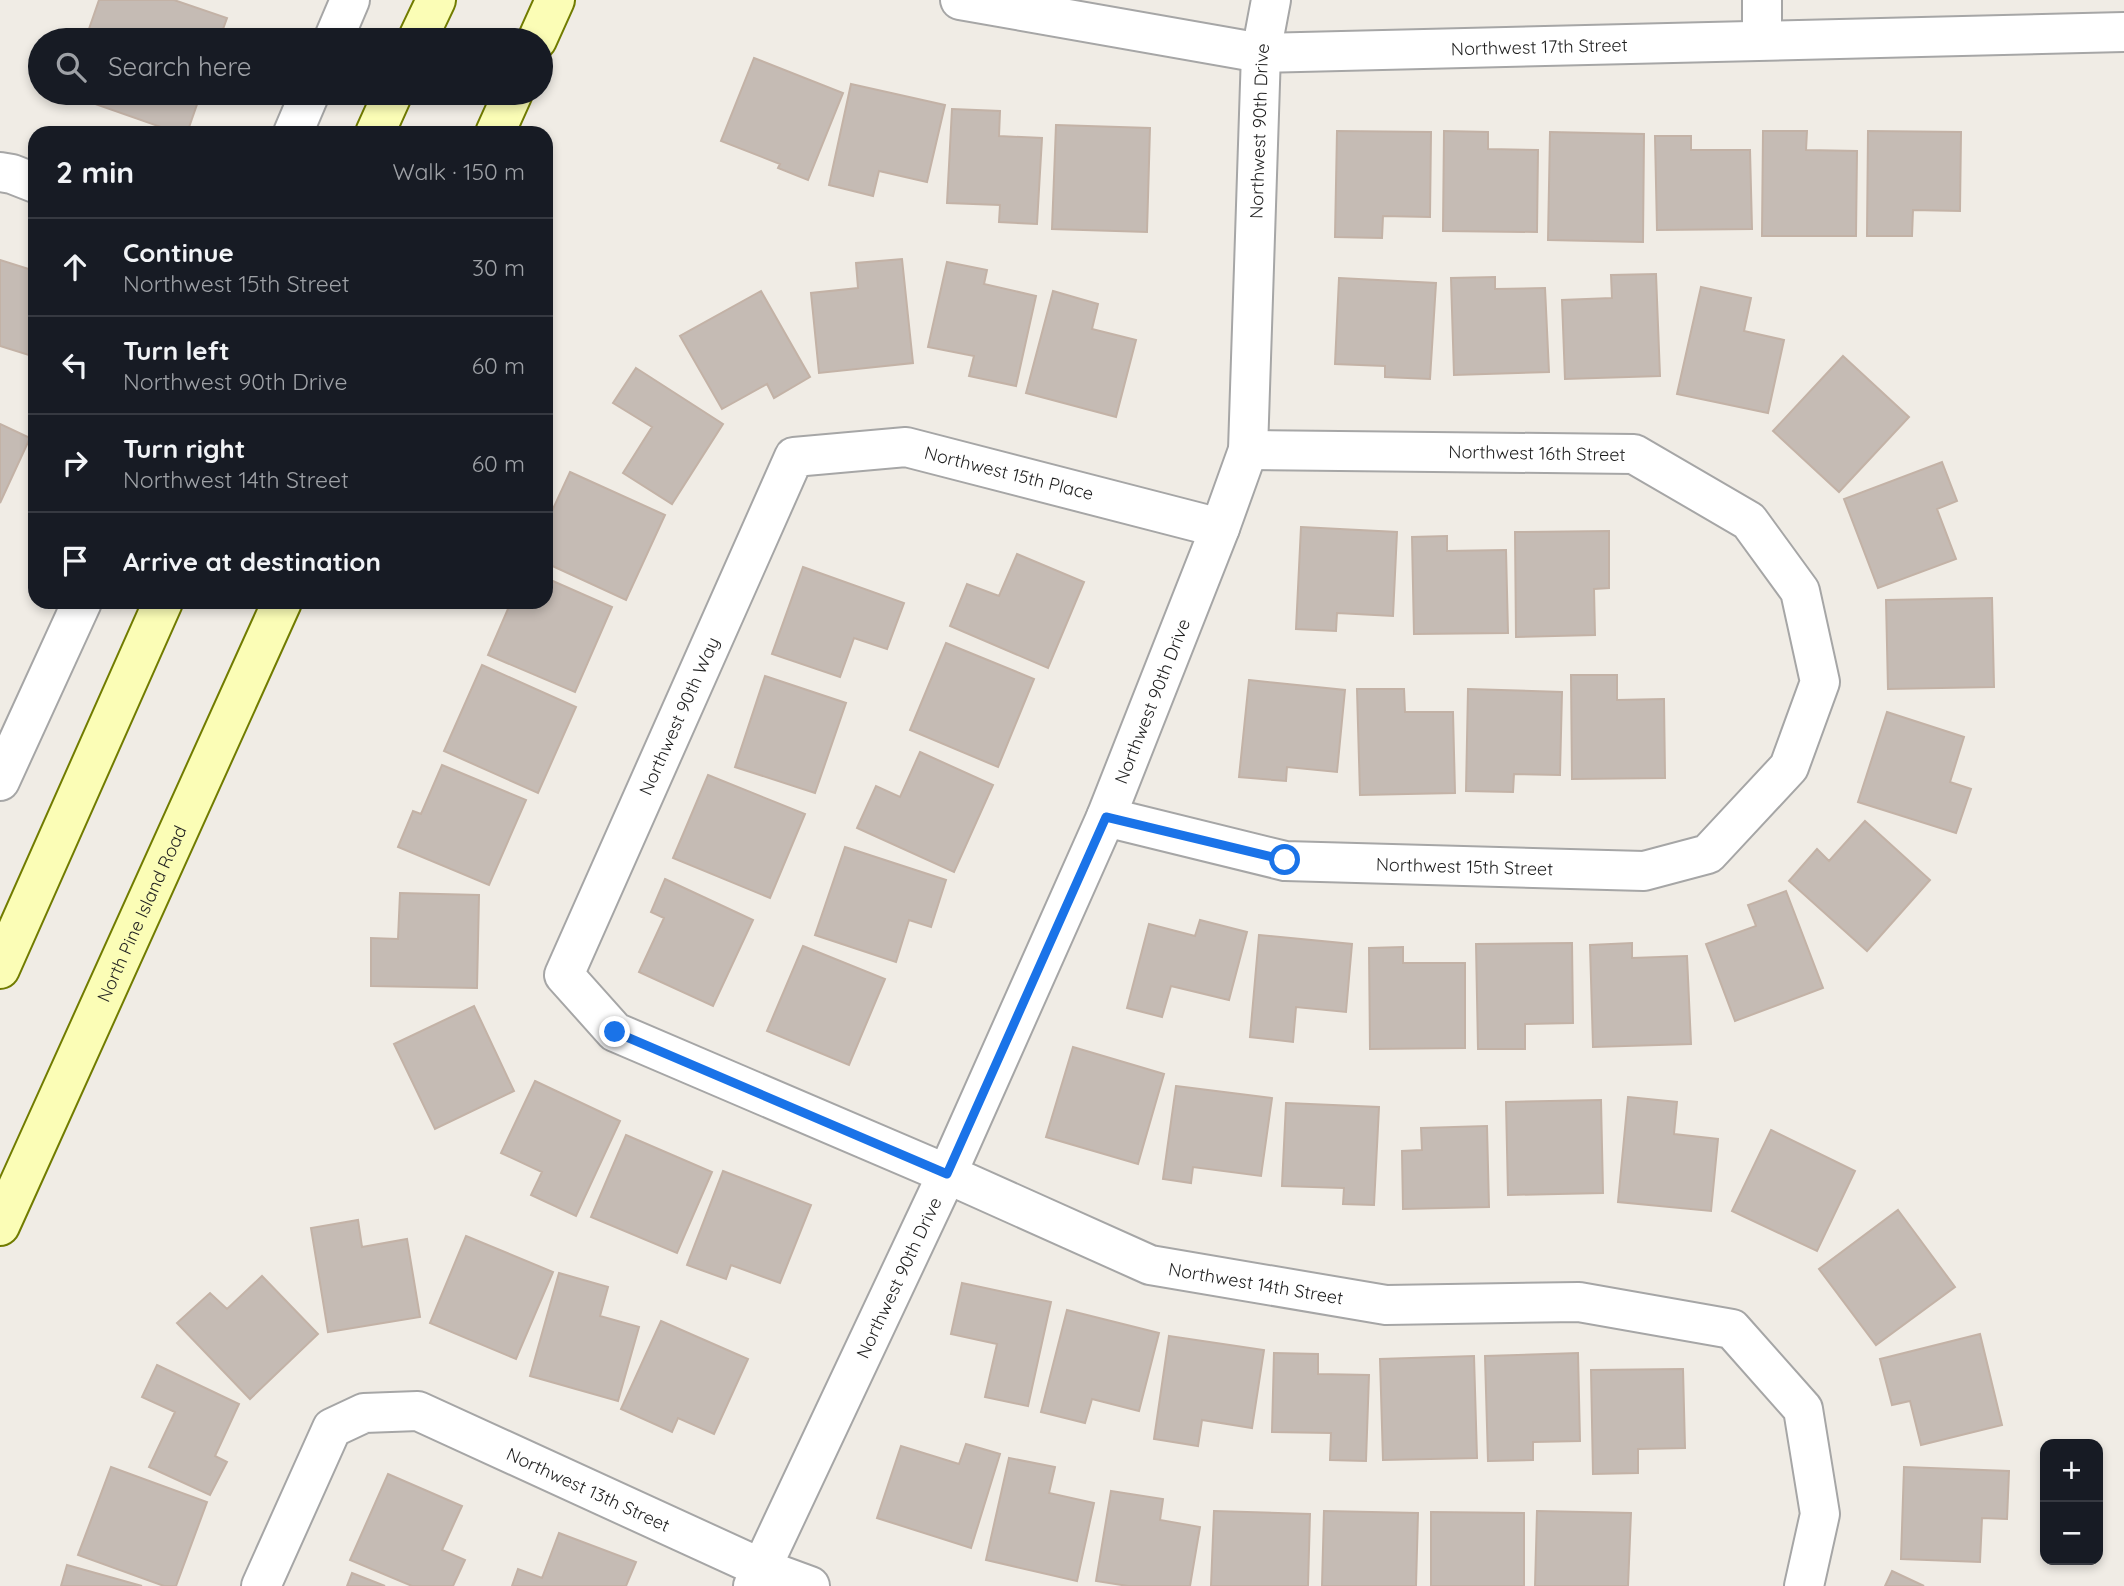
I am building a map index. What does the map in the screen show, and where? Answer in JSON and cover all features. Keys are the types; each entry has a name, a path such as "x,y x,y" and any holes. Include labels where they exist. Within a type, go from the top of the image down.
{"main road":[{"path":"423,28 436,0"},
{"path":"542,28 555,0"},
{"path":"377,126 387,105"},
{"path":"498,126 508,105"},
{"path":"0,970 160,609"},
{"name":"North Pine Island Road","path":"0,1226 279,609"}],"street":[{"path":"338,28 350,0"},
{"name":"Northwest 17th Street","path":"960,0 1262,53 2106,32"},
{"name":"Northwest 90th Drive","path":"757,1577 947,1174 1106,817 1248,450 1262,53 1271,0"},
{"path":"1762,0 1762,40"},
{"path":"296,126 305,105"},
{"path":"0,172 28,180"},
{"name":"Northwest 15th Place","path":"794,457 906,447 1220,528"},
{"name":"Northwest 16th Street","path":"1248,450 1634,454 1749,521 1800,591 1820,682 1789,767"},
{"name":"Northwest 90th Way","path":"564,975 794,457"},
{"path":"0,781 79,609"},
{"name":"Northwest 15th Street","path":"1106,817 1285,860 1644,871 1708,854 1789,767"},
{"name":"Northwest 14th Street","path":"564,975 615,1032 947,1174 1150,1265 1386,1305 1580,1302 1732,1329 1803,1409 1820,1514 1804,1586"},
{"name":"Northwest 13th Street","path":"261,1586 332,1428 364,1413 418,1411 757,1577 810,1586"}],"building":[{"path":"99,0 174,0 227,18 223,28 89,28"},
{"path":"754,58 843,93 808,180 778,168 780,164 721,141"},
{"path":"851,84 945,105 927,182 879,171 873,196 829,185"},
{"path":"98,105 197,105 189,126 158,126"},
{"path":"952,109 1000,111 999,136 1042,138 1037,224 999,222 1000,205 947,203"},
{"path":"1056,125 1150,128 1147,232 1052,229"},
{"path":"1337,131 1431,132 1430,217 1383,216 1382,238 1335,237"},
{"path":"1444,131 1488,132 1488,149 1538,150 1537,232 1443,231"},
{"path":"1763,131 1807,131 1806,150 1857,151 1856,236 1762,236"},
{"path":"1868,131 1961,132 1960,211 1913,210 1912,236 1867,236"},
{"path":"1550,132 1644,134 1643,242 1548,240"},
{"path":"1655,136 1691,136 1691,150 1750,150 1752,229 1657,230"},
{"path":"902,259 913,363 819,373 811,293 858,288 856,263"},
{"path":"0,260 28,269 28,355 0,346"},
{"path":"947,262 987,270 984,284 1036,296 1016,386 969,376 974,356 928,347"},
{"path":"1656,274 1660,376 1565,379 1562,300 1612,298 1611,275"},
{"path":"1495,277 1495,289 1545,288 1549,372 1454,375 1451,278"},
{"path":"1339,278 1436,283 1430,379 1385,377 1385,366 1335,364"},
{"path":"1701,287 1751,298 1744,331 1784,340 1768,413 1677,394"},
{"path":"761,291 810,377 774,398 767,384 722,409 680,336"},
{"path":"1053,291 1098,304 1092,329 1136,340 1116,417 1026,393"},
{"path":"1843,356 1909,417 1839,492 1773,431"},
{"path":"636,368 723,424 672,504 623,473 652,427 613,403"},
{"path":"0,424 28,437 28,442 0,503"},
{"path":"1942,462 1957,501 1937,509 1956,559 1878,588 1844,499"},
{"path":"570,472 665,515 626,600 553,566 553,509"},
{"path":"1301,527 1397,532 1393,616 1337,613 1336,631 1296,629"},
{"path":"1609,531 1609,588 1594,589 1595,635 1516,637 1515,532"},
{"path":"1447,536 1447,551 1506,550 1508,633 1414,634 1412,537"},
{"path":"1017,554 1084,582 1048,668 950,626 967,584 999,596"},
{"path":"803,567 904,603 887,649 854,638 840,677 772,654"},
{"path":"553,581 612,607 575,692 488,655 508,609 553,609"},
{"path":"1992,598 1994,687 1888,689 1886,600"},
{"path":"946,643 1034,679 998,767 910,730"},
{"path":"482,665 576,707 538,793 444,751"},
{"path":"1571,675 1617,675 1617,700 1664,699 1665,778 1572,779"},
{"path":"765,676 846,703 815,793 735,767"},
{"path":"1249,680 1345,690 1337,772 1287,767 1286,781 1239,777"},
{"path":"1357,689 1404,689 1405,712 1453,712 1455,793 1360,795"},
{"path":"1468,689 1562,692 1560,775 1514,774 1513,792 1466,791"},
{"path":"1887,712 1964,737 1950,782 1971,789 1956,833 1858,802"},
{"path":"920,752 993,785 954,872 857,828 876,786 900,797"},
{"path":"442,765 526,800 489,885 398,847 413,811 421,814"},
{"path":"708,775 805,814 770,898 673,858"},
{"path":"1865,821 1930,880 1867,951 1789,881 1817,849 1829,861"},
{"path":"845,847 946,880 931,927 909,920 896,962 815,935"},
{"path":"665,879 753,920 713,1006 639,972 664,918 651,912"},
{"path":"1786,891 1823,988 1735,1021 1706,944 1756,926 1748,905"},
{"path":"400,893 479,895 477,988 371,986 371,938 398,939"},
{"path":"1200,920 1247,932 1229,1000 1171,986 1162,1017 1127,1008 1149,924 1195,936"},
{"path":"1259,935 1352,944 1346,1012 1296,1007 1293,1042 1250,1037"},
{"path":"1572,943 1573,1023 1525,1024 1525,1049 1478,1049 1476,944"},
{"path":"1632,943 1632,958 1687,956 1691,1044 1593,1047 1590,945"},
{"path":"803,946 885,979 849,1065 767,1031"},
{"path":"1403,947 1403,963 1465,963 1465,1048 1370,1049 1369,948"},
{"path":"474,1006 514,1091 435,1129 394,1044"},
{"path":"1073,1047 1164,1074 1138,1164 1046,1137"},
{"path":"535,1081 620,1121 576,1216 531,1195 542,1172 501,1153"},
{"path":"1176,1086 1272,1098 1261,1176 1193,1167 1191,1183 1163,1179"},
{"path":"1628,1097 1677,1102 1674,1134 1718,1139 1711,1211 1618,1202"},
{"path":"1601,1100 1603,1193 1508,1195 1506,1102"},
{"path":"1286,1103 1379,1107 1374,1205 1343,1204 1344,1188 1282,1186"},
{"path":"1487,1126 1489,1207 1403,1209 1402,1151 1422,1150 1421,1128"},
{"path":"1771,1130 1855,1171 1817,1251 1732,1211"},
{"path":"626,1135 712,1172 677,1253 591,1217"},
{"path":"723,1171 811,1205 780,1283 731,1265 726,1279 687,1265"},
{"path":"1898,1210 1955,1287 1876,1345 1819,1269"},
{"path":"358,1220 362,1247 407,1239 420,1317 328,1332 311,1228"},
{"path":"466,1236 553,1272 516,1359 430,1323"},
{"path":"559,1273 608,1287 600,1316 639,1327 618,1401 530,1376"},
{"path":"262,1276 318,1334 250,1399 177,1323 210,1293 227,1309"},
{"path":"962,1283 1051,1302 1028,1406 985,1397 997,1344 951,1334"},
{"path":"1067,1310 1159,1333 1139,1411 1092,1399 1085,1423 1041,1412"},
{"path":"661,1321 748,1359 714,1434 678,1418 672,1432 621,1409"},
{"path":"1980,1334 2002,1425 1921,1445 1910,1401 1892,1405 1880,1359"},
{"path":"1169,1336 1264,1350 1252,1428 1202,1420 1198,1446 1154,1439"},
{"path":"1274,1353 1318,1354 1318,1374 1369,1375 1366,1461 1330,1460 1331,1433 1272,1432"},
{"path":"1578,1353 1580,1441 1533,1442 1533,1460 1488,1461 1485,1356"},
{"path":"1474,1356 1477,1458 1383,1460 1380,1359"},
{"path":"157,1365 239,1404 215,1456 227,1462 210,1495 149,1467 175,1412 142,1397"},
{"path":"1683,1369 1685,1448 1638,1449 1638,1473 1593,1474 1591,1370"},
{"path":"966,1444 1000,1454 971,1548 877,1518 901,1446 959,1464"},
{"path":"1009,1458 1055,1467 1049,1493 1094,1503 1077,1581 986,1560"},
{"path":"111,1467 207,1502 176,1586 164,1586 78,1555"},
{"path":"1904,1467 2009,1471 2007,1519 1982,1518 1980,1562 1901,1559"},
{"path":"388,1474 462,1506 442,1550 465,1560 453,1586 412,1586 350,1560"},
{"path":"1111,1491 1163,1499 1160,1520 1200,1527 1190,1586 1128,1586 1096,1581"},
{"path":"1214,1511 1310,1514 1308,1586 1211,1586"},
{"path":"1324,1511 1418,1513 1416,1586 1322,1586"},
{"path":"1537,1511 1631,1513 1628,1586 1535,1586"},
{"path":"1431,1512 1524,1513 1524,1586 1431,1586"},
{"path":"559,1533 636,1562 626,1586 512,1586 518,1569 542,1578"},
{"path":"67,1565 142,1586 61,1586"},
{"path":"1892,1571 1924,1586 1885,1586"},
{"path":"352,1573 385,1586 347,1586"}],"route":[{"path":"615,1032 947,1174 1106,817 1285,860"}]}
